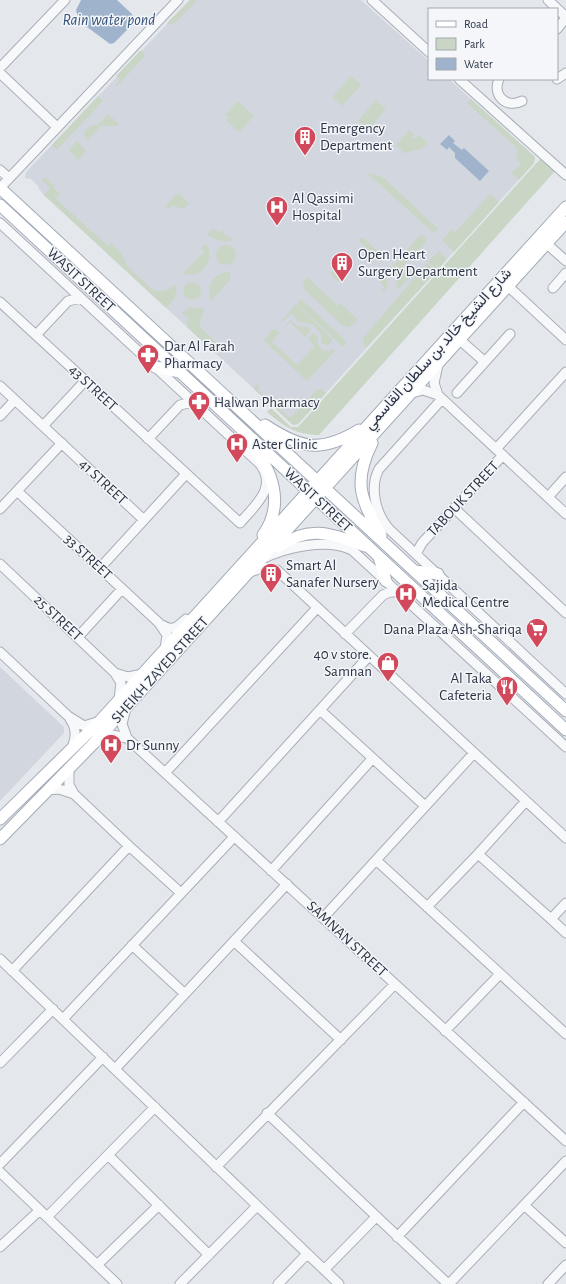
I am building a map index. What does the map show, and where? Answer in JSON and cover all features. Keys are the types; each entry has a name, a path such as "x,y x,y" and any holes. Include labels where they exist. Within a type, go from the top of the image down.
{"main road":[{"name":"WASIT STREET","path":"0,188 566,711"},
{"name":"WASIT STREET","path":"0,205 566,730"},
{"name":"شارع الشيخ خالد بن سلطان القاسمي","path":"313,494 326,488 376,425 566,207"},
{"name":"شارع الشيخ خالد بن سلطان القاسمي","path":"313,494 317,480 412,393 566,222"},
{"path":"154,367 181,372"},
{"path":"250,418 256,420 289,440 318,446 340,441 376,425"},
{"path":"236,423 247,442 261,457 274,487 272,515 267,528 247,558"},
{"path":"376,425 361,470 361,492 368,512 388,547"},
{"name":"SHEIKH ZAYED STREET","path":"0,839 94,743 143,674 247,558 313,494"},
{"name":"SHEIKH ZAYED STREET","path":"0,819 99,722 123,703 261,559 313,494"},
{"path":"261,559 291,539 310,532 336,536 369,548"},
{"path":"378,556 386,581"},
{"path":"414,570 438,574"}],"street":[{"path":"0,68 65,0"},
{"path":"0,188 178,0"},
{"path":"373,0 428,51"},
{"path":"548,0 556,8"},
{"path":"558,9 566,17 558,28"},
{"path":"0,73 57,127"},
{"path":"460,80 566,175"},
{"path":"499,80 496,89 501,99 511,104 522,101"},
{"path":"0,170 9,178"},
{"path":"0,223 266,470"},
{"path":"546,244 566,261"},
{"path":"553,288 566,273"},
{"path":"508,286 566,340"},
{"path":"68,301 70,287"},
{"path":"36,335 68,301 81,298"},
{"name":"43 STREET","path":"0,302 240,522 266,493 266,470"},
{"path":"457,393 510,334"},
{"path":"460,340 485,362"},
{"path":"438,365 434,383 440,397"},
{"name":"TABOUK STREET","path":"416,554 422,543 454,508 566,372"},
{"path":"44,426 85,381"},
{"name":"41 STREET","path":"0,386 144,520"},
{"path":"180,405 182,391"},
{"path":"412,393 428,391 440,397 566,514"},
{"path":"440,397 382,466 375,478 376,503 380,517 389,529 566,694"},
{"path":"0,416 15,400"},
{"path":"148,439 180,405 193,402"},
{"path":"0,509 62,443"},
{"path":"100,568 186,474"},
{"path":"548,497 566,477"},
{"name":"33 STREET","path":"17,491 159,623 169,629 175,629 197,614"},
{"path":"454,508 562,610 566,599"},
{"name":"TABOUK STREET","path":"407,546 422,543"},
{"path":"261,559 286,549 341,546 357,553 566,747"},
{"name":"25 STREET","path":"0,564 115,673"},
{"path":"248,573 265,567 273,568 566,838"},
{"path":"383,595 386,581"},
{"path":"78,637 122,589"},
{"path":"345,634 383,595 390,592 399,592"},
{"path":"165,773 317,608"},
{"name":"33 STREET","path":"159,623 167,635 165,649"},
{"path":"0,652 68,716 84,726 99,722"},
{"path":"218,822 369,656"},
{"path":"115,673 121,683 123,703 122,724 127,738"},
{"path":"115,673 128,677 143,674"},
{"path":"320,710 425,806"},
{"path":"68,716 76,730 72,748"},
{"path":"94,743 112,735 127,738"},
{"name":"SAMNAN STREET","path":"127,738 566,1141"},
{"path":"323,918 474,753"},
{"path":"271,870 372,759"},
{"path":"69,768 69,785 74,794 181,893"},
{"path":"48,790 59,789 74,794"},
{"path":"427,907 526,802"},
{"path":"64,1019 234,837"},
{"path":"12,971 129,846"},
{"path":"478,854 566,933"},
{"path":"376,860 566,1034"},
{"path":"115,1069 235,942 287,884"},
{"path":"551,919 566,903"},
{"path":"235,942 340,1040"},
{"path":"132,946 185,994"},
{"path":"0,959 339,1284"},
{"path":"445,1031 500,974"},
{"path":"216,1167 267,1113 395,984"},
{"path":"0,1063 53,1009"},
{"path":"0,1164 103,1057"},
{"path":"397,1237 524,1102"},
{"path":"47,1217 155,1108"},
{"path":"267,1113 448,1284 566,1161"},
{"path":"108,1155 209,1255"},
{"path":"0,1172 116,1284"},
{"path":"97,1265 159,1205"},
{"path":"524,1205 566,1243"},
{"path":"180,1284 257,1206"},
{"path":"0,1247 40,1210"},
{"path":"324,1270 376,1217"},
{"path":"278,1284 308,1254"},
{"path":"548,1284 566,1265"}],"shaded area":[{"name":"Al Qassimi Hospital","path":"190,0 361,0 428,60 428,80 450,80 535,157 534,163 298,424 293,425 44,195 31,179 25,178 26,172"},
{"path":"0,667 64,727 64,733 0,801"}],"green space":[{"path":"190,0 197,0 175,23 168,24 167,23"},
{"path":"141,50 145,56 117,86 115,85 120,80 116,76"},
{"path":"351,76 361,85 342,106 332,97"},
{"path":"98,96 103,101 57,150 52,145"},
{"path":"471,99 535,157 534,163 519,180 511,173 521,164 516,158 518,154 516,147 467,103"},
{"path":"376,100 386,109 368,130 358,121"},
{"path":"238,101 254,116 239,132 226,120 230,116 224,116"},
{"path":"108,114 119,124 117,126 101,126 88,140 84,135 84,132 90,126 98,125"},
{"path":"409,130 414,134 412,137 415,139 419,135 428,143 421,149 404,153 396,145"},
{"path":"77,141 86,151 78,160 69,150"},
{"path":"541,158 555,171 319,435 311,435 291,429 279,422 267,412 271,408 291,427 298,427"},
{"path":"367,173 383,177 438,229 434,233"},
{"path":"45,177 55,186 54,188 60,194 56,199 108,246 111,243 122,254 127,266 153,290 165,290 176,284 176,295 166,308 44,195 50,188 42,180"},
{"path":"178,193 189,203 184,209 174,206 168,208 164,207"},
{"path":"490,194 499,202 454,252 442,240 452,229 455,232"},
{"path":"214,228 219,233 223,229 224,234 232,239 232,241 219,240 207,234"},
{"path":"421,234 426,239 426,243 402,267 411,276 397,290 396,278 390,269"},
{"path":"362,237 385,258 382,262 358,240"},
{"path":"206,244 209,258 206,266 195,275 182,274 204,252 201,248"},
{"path":"226,245 233,248 236,255 233,262 226,265 219,262 216,255 219,248"},
{"path":"439,251 447,259 434,274 432,272 435,269 428,262"},
{"path":"427,263 433,269 430,272 433,275 366,348 363,344 364,337"},
{"path":"337,265 346,274 338,282 330,273"},
{"path":"379,271 388,282 387,287 383,292 381,291 384,287 375,276"},
{"path":"230,272 230,280 211,301 209,290 212,281 219,274"},
{"path":"307,277 337,305 340,303 358,320 349,327 342,325 305,290 303,283"},
{"path":"192,282 198,285 201,291 198,297 192,300 186,297 183,291 186,285"},
{"path":"301,299 342,337 346,342 343,347 297,304"},
{"path":"296,304 333,340 328,345 322,344 321,334 312,324 298,322 292,313 277,326"},
{"path":"191,307 204,309 199,326 225,351 213,351 187,327 189,325 186,322 189,319 182,313"},
{"path":"290,320 298,326 309,327 310,331 305,337 290,322 282,331"},
{"path":"275,329 279,333 272,342 297,365 315,346 308,339 313,333 318,337 318,344 322,350 329,351 333,349 335,351 307,381 264,341 272,330"},
{"path":"258,383 259,391 290,418 318,389 322,389 326,393 298,424 293,425 253,388"}],"water":[{"name":"Rain water pond","path":"81,0 117,0 132,14 134,23 114,43 110,44 79,21 76,10"},
{"path":"449,135 455,141 453,143 462,150 464,148 489,171 480,181 455,158 455,153 449,147 447,150 440,144"}],"place":[{"name":"Emergency Department","path":"305,156"},
{"name":"Al Qassimi Hospital","path":"277,226"},
{"name":"Open Heart Surgery Department","path":"342,282"},
{"name":"Dar Al Farah Pharmacy","path":"148,374"},
{"name":"Halwan Pharmacy","path":"199,422"},
{"name":"Aster Clinic","path":"237,464"},
{"name":"Smart Al Sanafer Nursery","path":"271,594"},
{"name":"Sajida Medical Centre","path":"406,614"},
{"name":"Dana Plaza Ash-Shariqa","path":"537,648"},
{"name":"40 v store. Samnan","path":"388,682"},
{"name":"Al Taka Cafeteria","path":"507,706"},
{"name":"Dr Sunny","path":"111,764"}]}
